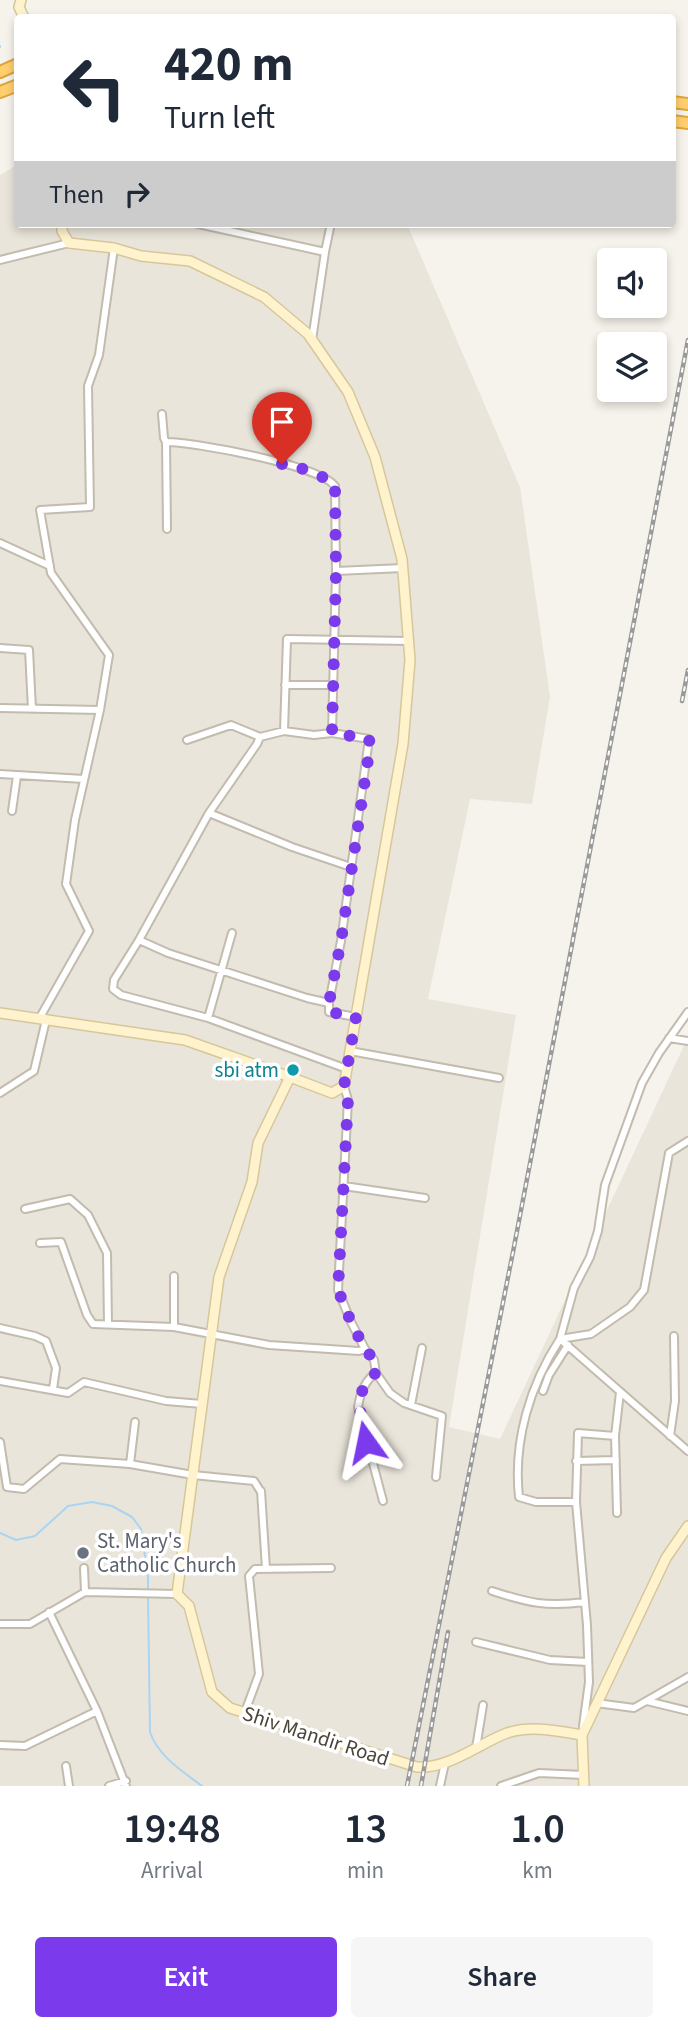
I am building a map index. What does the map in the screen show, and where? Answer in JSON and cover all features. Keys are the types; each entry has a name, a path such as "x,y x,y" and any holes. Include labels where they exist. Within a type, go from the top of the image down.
{"street":[{"path":"62,228 69,243"},
{"path":"216,228 325,252"},
{"path":"312,340 330,228"},
{"path":"0,260 69,243 114,248 141,257 190,261 264,297 308,334 348,392 375,457 403,568 410,660 403,744 344,1086 348,1100 338,1290 351,1322 374,1360 376,1373 390,1393 411,1405 442,1416 436,1477"},
{"path":"0,1084 3,1091 33,1071 42,1019 89,931 66,884 75,820 100,710 109,655 51,573 40,510 90,507 88,386 99,355 114,248"},
{"path":"162,414 166,442 167,529"},
{"path":"166,442 288,463 330,480 335,486 332,733"},
{"path":"0,543 50,566"},
{"path":"336,571 403,568"},
{"path":"284,731 287,639 409,641"},
{"path":"0,648 29,650 32,709"},
{"path":"285,685 333,684"},
{"path":"0,708 100,710"},
{"path":"187,740 231,725 260,737 284,731 314,735 332,733 369,739 341,941 329,1003 330,1012 356,1017"},
{"path":"260,737 209,813 114,980 113,989 121,995 208,1017 347,1069"},
{"path":"0,774 85,779"},
{"path":"12,811 17,776"},
{"path":"209,813 292,847 351,867"},
{"path":"208,1017 232,933"},
{"path":"139,940 168,953 329,1003"},
{"path":"576,1502 536,1502 519,1497 517,1478 530,1399 560,1339 574,1288 590,1257 598,1231 605,1185 642,1083 688,1012"},
{"path":"0,1013 185,1040 332,1093 344,1086"},
{"path":"669,1038 688,1041"},
{"path":"350,1051 499,1078"},
{"path":"0,1624 30,1624 85,1592 177,1594 219,1277 252,1182 258,1143 290,1077"},
{"path":"560,1339 591,1334 629,1307 644,1290 669,1153 688,1141"},
{"path":"344,1186 425,1198"},
{"path":"25,1209 69,1199 88,1215 107,1253 108,1324"},
{"path":"40,1243 61,1242 87,1315 93,1324 174,1327 269,1345 359,1351 365,1349"},
{"path":"174,1276 174,1327"},
{"path":"0,1328 46,1341 56,1368 53,1389"},
{"path":"670,1436 675,1401 674,1336"},
{"path":"560,1339 688,1451"},
{"path":"543,1391 549,1375 568,1345"},
{"path":"411,1405 422,1348"},
{"path":"376,1373 371,1376 360,1394 358,1407 383,1501"},
{"path":"0,1381 68,1393 84,1382 166,1401 202,1404"},
{"path":"617,1513 615,1436 620,1392"},
{"path":"130,1464 135,1422"},
{"path":"584,1786 582,1735 589,1682 576,1502 578,1433 615,1436"},
{"path":"0,1442 7,1487 24,1489 60,1459 130,1464 193,1475 254,1481 261,1488 266,1569"},
{"path":"576,1461 616,1460"},
{"path":"582,1735 666,1558 688,1526"},
{"path":"84,1568 85,1592"},
{"path":"245,1712 259,1674 250,1577 255,1569 331,1568"},
{"path":"492,1591 528,1603 558,1606 585,1602"},
{"name":"Shiv Mandir Road","path":"177,1594 189,1606 212,1692 230,1708 407,1765 430,1768 445,1762"},
{"path":"49,1612 97,1710 126,1784 109,1786"},
{"path":"476,1642 550,1660 588,1662"},
{"path":"596,1703 634,1708 688,1677"},
{"path":"647,1701 688,1711"},
{"path":"476,1748 483,1705"},
{"path":"0,1745 25,1745 97,1710"},
{"path":"440,1786 445,1762 509,1732 545,1728 582,1735"},
{"path":"66,1766 69,1786"},
{"path":"501,1786 539,1773 584,1775"}],"shaded area":[{"path":"14,167 14,228 409,228 520,487 550,697 532,804 470,799 428,999 516,1015 449,1427 500,1439 688,1037 688,1786 0,1786 0,175"}],"waterway":[{"path":"0,1533 16,1540 35,1536 68,1506 92,1502 112,1506 132,1517 141,1529 148,1591"},
{"path":"148,1596 150,1732 165,1756 202,1786"}],"railway":[{"path":"407,1786 513,1252 688,340"},
{"path":"682,701 688,670"},
{"path":"421,1786 448,1632"}],"place":[{"name":"sbi atm","path":"293,1070"},
{"name":"St. Mary's Catholic Church","path":"83,1553"}],"route":[{"path":"282,464 288,463 330,480 335,486 332,733 369,739 370,746 329,1003 330,1012 356,1017 344,1086 348,1100 338,1290 351,1322 374,1360 376,1373 371,1376 360,1394 358,1407 366,1442"}]}
